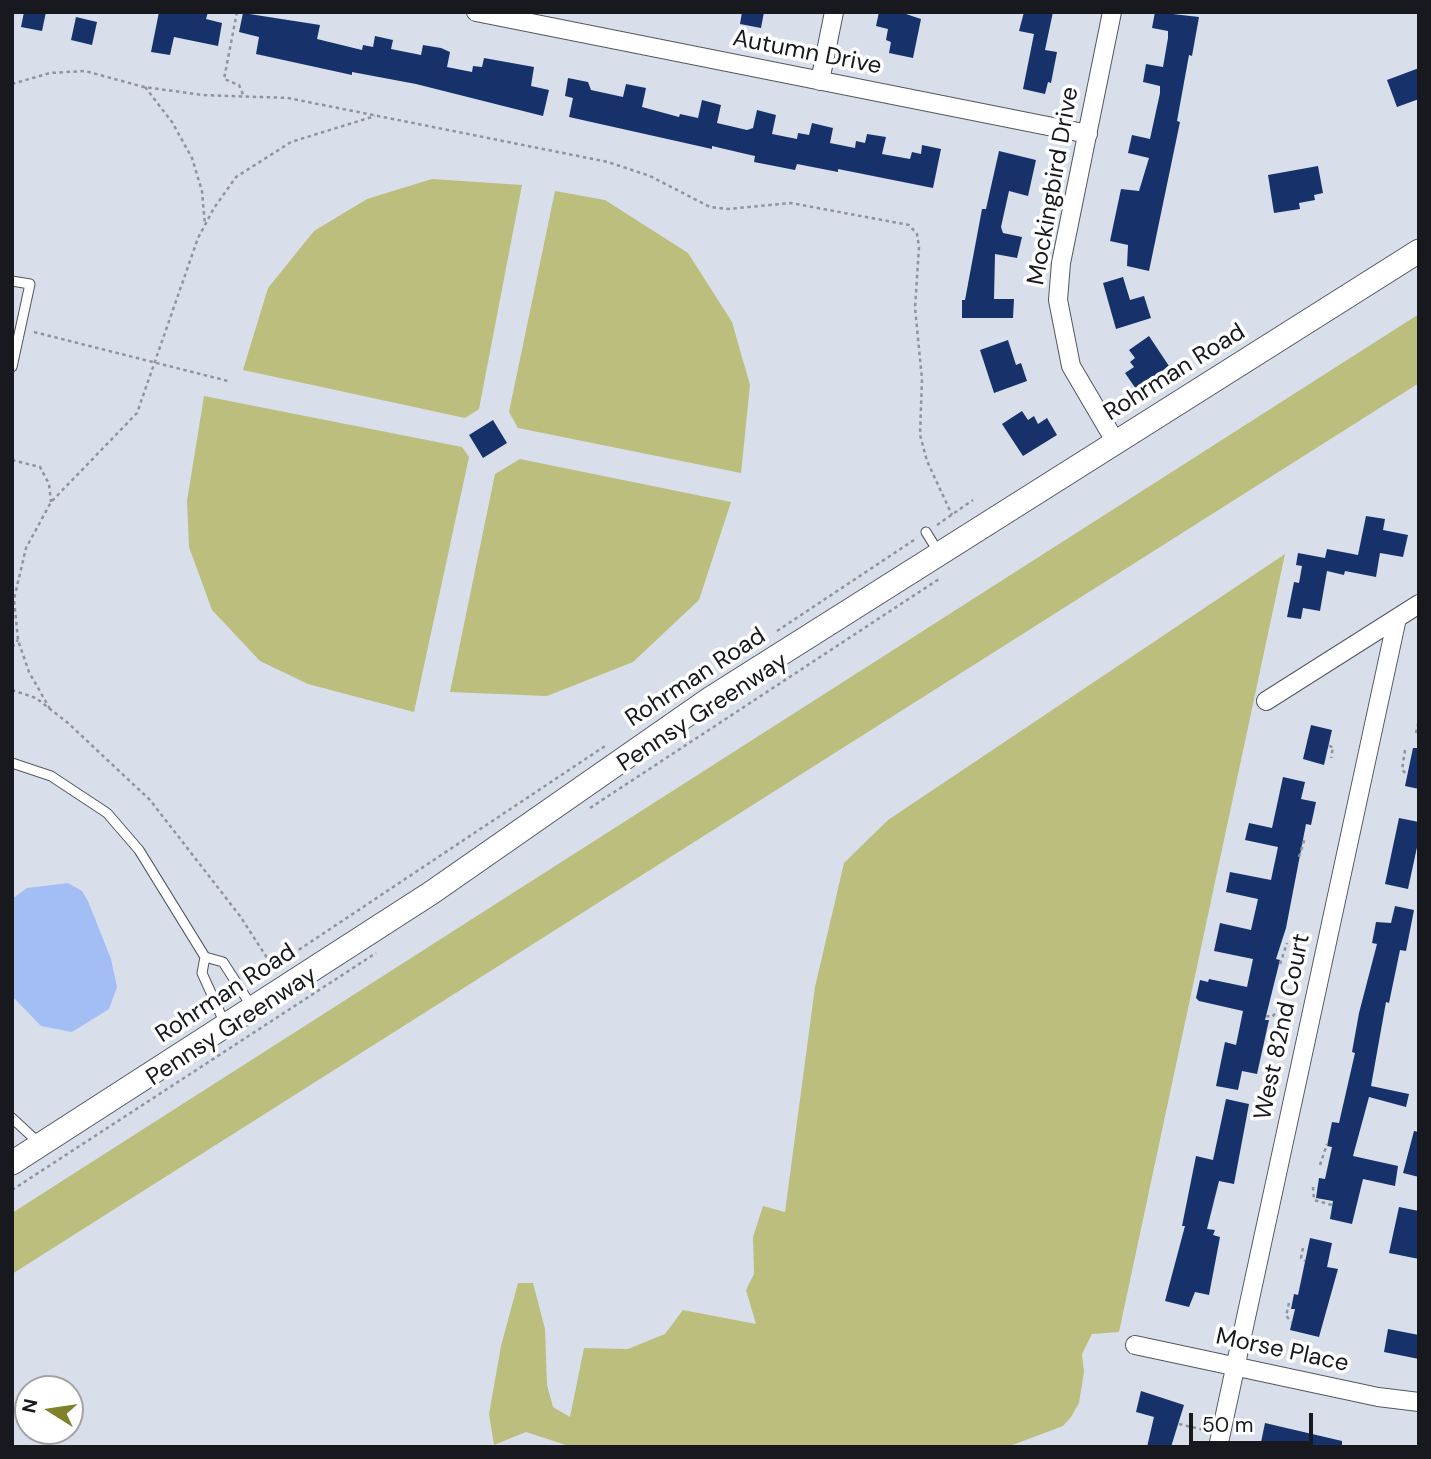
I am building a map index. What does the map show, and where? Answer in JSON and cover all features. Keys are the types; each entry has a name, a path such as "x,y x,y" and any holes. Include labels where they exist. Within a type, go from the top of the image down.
{"street":[{"name":"Autumn Drive","path":"476,12 1087,134"},
{"path":"820,80 834,12"},
{"name":"Mockingbird Drive","path":"1112,12 1060,263 1058,300 1071,366 1115,441"},
{"name":"Rohrman Road","path":"12,1163 431,893 711,698 944,563 1115,441 1419,251"},
{"path":"1266,701 1419,604"},
{"name":"West 82nd Court","path":"1219,1440 1396,618"},
{"name":"Morse Place","path":"1135,1345 1378,1397 1419,1402"}],"lane":[{"path":"12,281 30,284 12,367"},
{"path":"926,532 944,563"},
{"path":"12,763 51,776 107,813 139,850 205,957 202,974 226,1026"},
{"path":"205,957 223,962 253,1008"},
{"path":"12,1118 41,1144"}],"path":[{"path":"237,12 224,79 239,85 244,97"},
{"path":"12,84 50,73 85,71 144,87 244,97 288,98 608,163 650,176 710,206 729,209 792,203 909,225 918,234 919,247 915,308 922,379 920,435 927,461 952,515"},
{"path":"144,87 172,122 192,158 202,191 205,225"},
{"path":"50,709 29,672 18,640 14,599 26,548 51,502 137,413 205,225 236,177 291,142 375,116"},
{"path":"20,329 228,381"},
{"path":"12,460 40,467 50,484 51,502"},
{"name":"Pennsy Greenway","path":"584,812 944,563"},
{"path":"12,647 18,640"},
{"path":"12,690 36,698 50,709 150,800 240,916 273,967"},
{"path":"1416,733 1419,720"},
{"path":"1329,746 1334,747 1331,758"},
{"path":"1405,750 1402,770 1407,774"},
{"path":"1299,857 1305,838"},
{"path":"1280,964 1287,943"},
{"name":"Pennsy Greenway","path":"12,1190 378,953"},
{"path":"1266,1016 1272,1017 1286,1000"},
{"path":"1320,1165 1327,1144"},
{"path":"1313,1187 1314,1200 1332,1205"},
{"path":"1303,1248 1301,1258 1306,1261"},
{"path":"1289,1303 1286,1316 1292,1322"},
{"path":"1180,1424 1219,1440"}],"green space":[{"path":"432,179 522,185 479,409 465,418 243,370 268,288 314,231 367,199"},
{"path":"555,191 605,200 688,253 732,322 750,385 741,473 518,428 509,412"},
{"path":"1419,314 1419,383 12,1274 12,1213"},
{"path":"204,396 462,447 469,457 414,712 308,684 260,661 212,610 189,547 187,501"},
{"path":"520,459 731,502 699,600 633,662 547,696 450,692 495,474"},
{"path":"1285,554 1119,1332 1092,1334 1082,1354 1084,1372 1079,1403 1071,1417 1063,1426 1007,1447 572,1447 526,1432 494,1445 489,1414 501,1346 518,1283 533,1283 545,1329 547,1385 553,1407 570,1417 584,1348 628,1349 665,1334 683,1310 756,1324 746,1290 754,1274 753,1237 763,1206 785,1212 815,987 844,863 888,820"}],"water":[{"path":"68,883 82,891 88,901 111,959 117,987 109,1009 72,1032 41,1026 12,996 12,899 27,888"}],"building":[{"path":"24,12 46,12 42,31 21,27"},
{"path":"159,12 208,12 206,19 222,23 218,46 174,37 170,55 151,52"},
{"path":"742,12 764,12 761,28 740,24"},
{"path":"879,12 900,12 921,19 913,58 889,53 891,42 886,40 888,29 876,26"},
{"path":"1024,12 1053,12 1045,50 1057,52 1051,83 1048,82 1045,94 1023,89 1034,34 1019,31"},
{"path":"1155,12 1199,17 1192,56 1189,55 1177,121 1180,122 1149,271 1127,266 1128,245 1110,241 1121,189 1139,191 1149,158 1128,153 1132,135 1150,139 1160,93 1160,86 1143,82 1146,64 1163,67 1168,38 1168,31 1152,28"},
{"path":"243,13 320,25 317,39 362,50 363,45 373,47 375,36 393,40 391,49 421,55 423,45 441,48 450,52 447,67 472,72 473,66 482,67 484,58 534,67 531,86 549,90 543,116 416,84 352,72 352,75 256,54 259,37 239,32"},
{"path":"76,17 97,22 92,45 71,40"},
{"path":"1419,68 1419,99 1397,107 1387,80"},
{"path":"568,78 588,82 591,90 623,97 626,84 646,88 642,107 679,117 680,114 698,118 702,100 721,105 717,123 747,130 753,128 757,110 776,115 772,134 797,139 798,133 809,135 812,123 833,128 830,143 855,148 856,141 865,143 867,134 886,137 882,154 910,159 912,152 921,154 922,145 941,149 933,188 838,169 838,172 797,164 795,170 754,162 755,156 569,117 573,98 565,96"},
{"path":"999,151 1036,160 1028,196 1009,191 1001,227 1003,233 1022,237 1017,258 995,254 994,299 1014,299 1013,318 962,318 962,300 965,300 982,209 986,209"},
{"path":"1318,166 1323,193 1314,195 1315,200 1299,203 1300,209 1274,213 1268,175"},
{"path":"1123,277 1130,300 1144,296 1151,318 1116,329 1103,283"},
{"path":"1149,336 1169,366 1136,389 1125,373 1134,367 1130,362 1135,358 1129,350"},
{"path":"1008,340 1016,365 1021,363 1027,381 994,393 980,350"},
{"path":"1022,411 1028,420 1034,416 1038,424 1047,418 1057,435 1023,456 1002,424"},
{"path":"493,420 507,443 483,458 469,435"},
{"path":"1366,516 1385,519 1383,530 1408,535 1403,557 1380,553 1376,577 1345,571 1344,575 1327,571 1320,611 1303,608 1301,619 1287,617 1294,582 1299,583 1302,566 1296,565 1298,553 1325,558 1327,549 1358,555"},
{"path":"1311,725 1332,730 1324,765 1303,759"},
{"path":"1413,748 1419,748 1419,789 1405,786"},
{"path":"1283,777 1305,782 1301,799 1316,802 1311,825 1306,824 1286,928 1276,959 1280,960 1265,1020 1269,1020 1257,1074 1242,1071 1238,1090 1216,1086 1225,1042 1236,1045 1243,1011 1196,998 1200,980 1208,982 1209,979 1247,987 1253,959 1214,951 1220,923 1251,930 1258,899 1226,892 1230,872 1271,880 1278,847 1245,840 1249,823 1272,828"},
{"path":"1399,818 1419,822 1419,838 1408,889 1385,884"},
{"path":"1395,906 1414,910 1406,951 1400,950 1389,1003 1386,1002 1371,1086 1409,1094 1406,1107 1369,1097 1353,1156 1398,1166 1395,1186 1363,1179 1352,1224 1330,1219 1333,1201 1316,1198 1319,1178 1325,1179 1332,1147 1327,1146 1332,1122 1339,1123 1355,1053 1352,1052 1359,1013 1377,944 1372,943 1376,922 1391,923"},
{"path":"1226,1099 1249,1104 1234,1184 1219,1181 1207,1229 1215,1230 1213,1235 1220,1237 1209,1295 1195,1292 1189,1307 1165,1301 1185,1226 1182,1226 1196,1156 1213,1160"},
{"path":"1414,1131 1419,1132 1419,1177 1403,1173"},
{"path":"1399,1207 1419,1211 1419,1259 1389,1253"},
{"path":"1310,1238 1332,1243 1327,1267 1338,1269 1319,1337 1290,1330 1295,1309 1291,1309 1294,1294 1298,1295"},
{"path":"1388,1329 1419,1335 1419,1359 1384,1352"},
{"path":"1141,1391 1184,1405 1171,1447 1147,1447 1154,1417 1136,1412"},
{"path":"1265,1423 1342,1441 1342,1447 1260,1447"}]}
